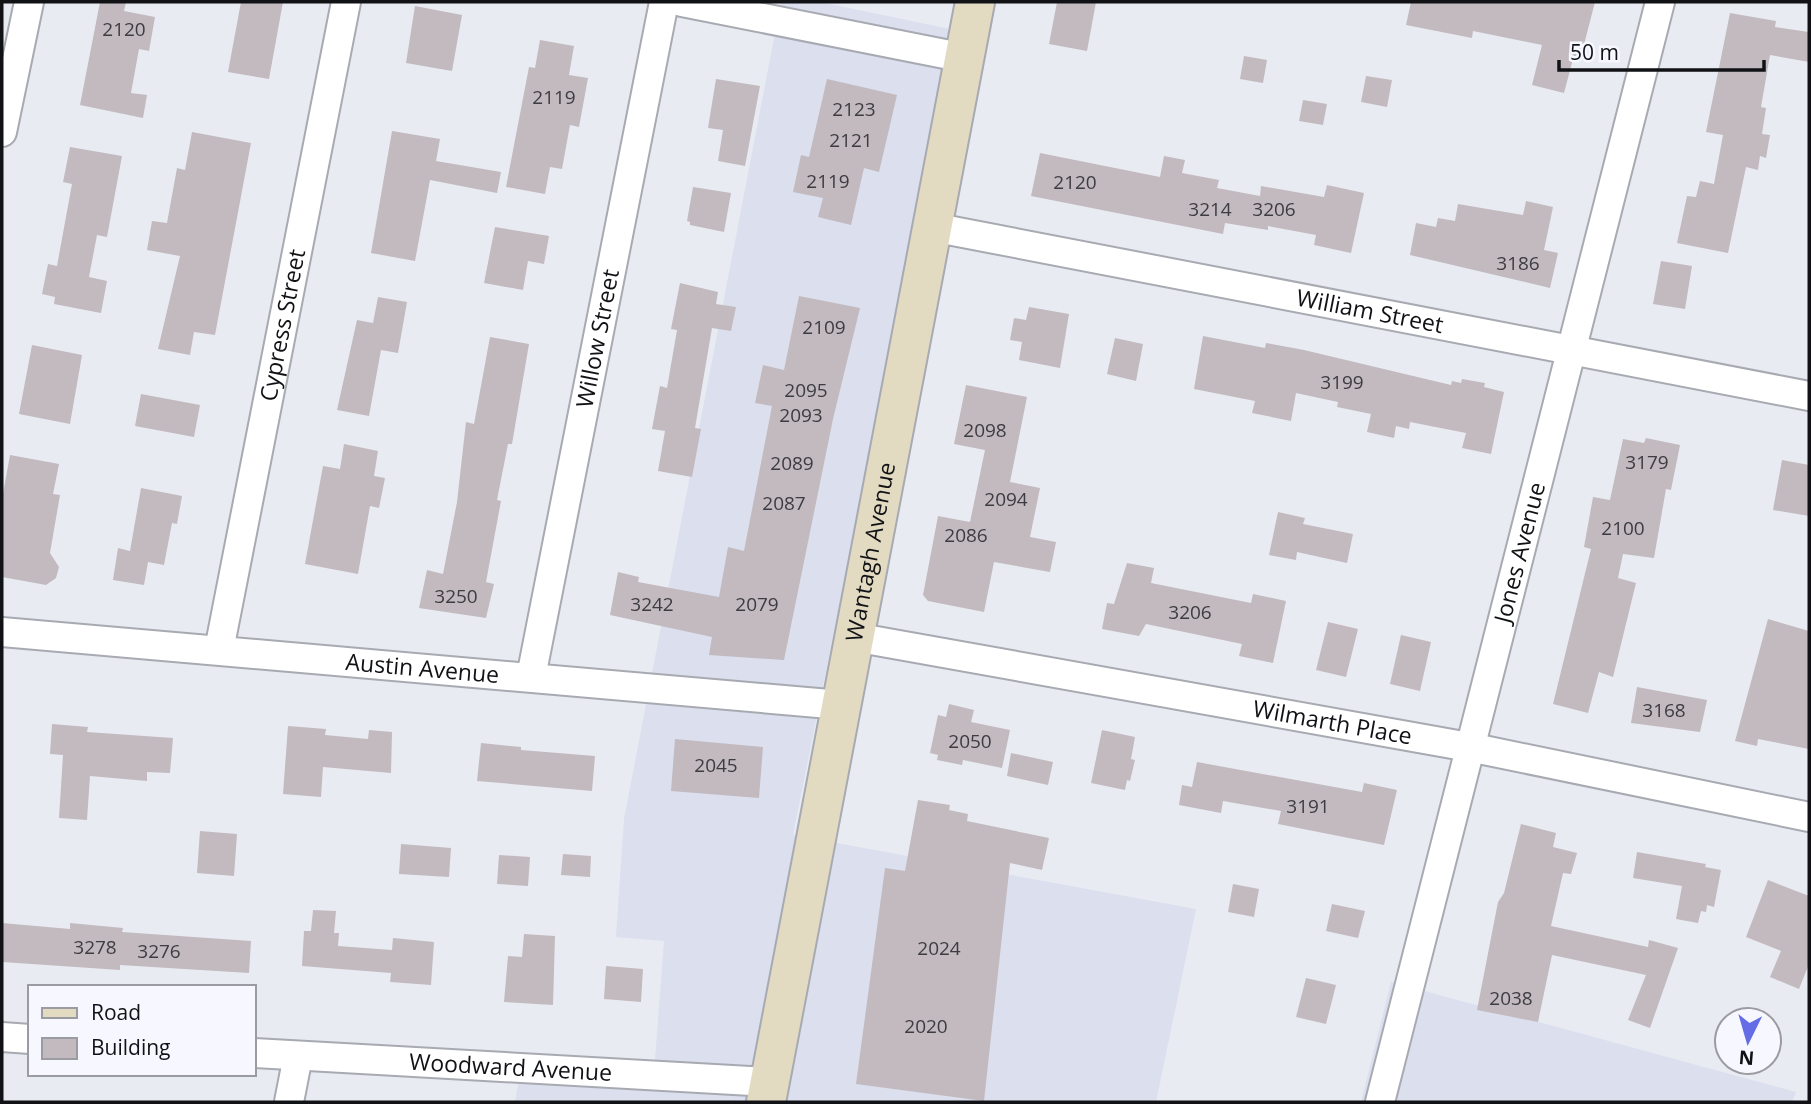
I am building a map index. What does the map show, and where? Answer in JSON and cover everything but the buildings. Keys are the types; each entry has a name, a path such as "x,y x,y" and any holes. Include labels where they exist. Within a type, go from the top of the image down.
{"main road":[{"name":"Wantagh Avenue","path":"768,1092 975,2"}],"street":[{"path":"2,132 29,2"},
{"name":"Cypress Street","path":"219,650 346,2"},
{"name":"Willow Street","path":"531,677 664,2"},
{"path":"682,2 965,58"},
{"name":"Jones Avenue","path":"1380,1102 1661,2"},
{"name":"William Street","path":"932,227 1809,396"},
{"name":"Austin Avenue","path":"2,632 841,705"},
{"name":"Wilmarth Place","path":"854,637 1469,747 1809,817"},
{"path":"2,1037 28,1039"},
{"name":"Woodward Avenue","path":"256,1053 768,1092"},
{"path":"289,1102 298,1056"}],"shaded area":[{"path":"781,2 820,2 955,30 793,835 1196,909 1156,1102 515,1102 519,1079 653,1086 664,941 616,937 624,819"},
{"path":"1391,982 1713,1069 1713,1076 1737,1076 1796,1092 1792,1102 1361,1102"}]}
